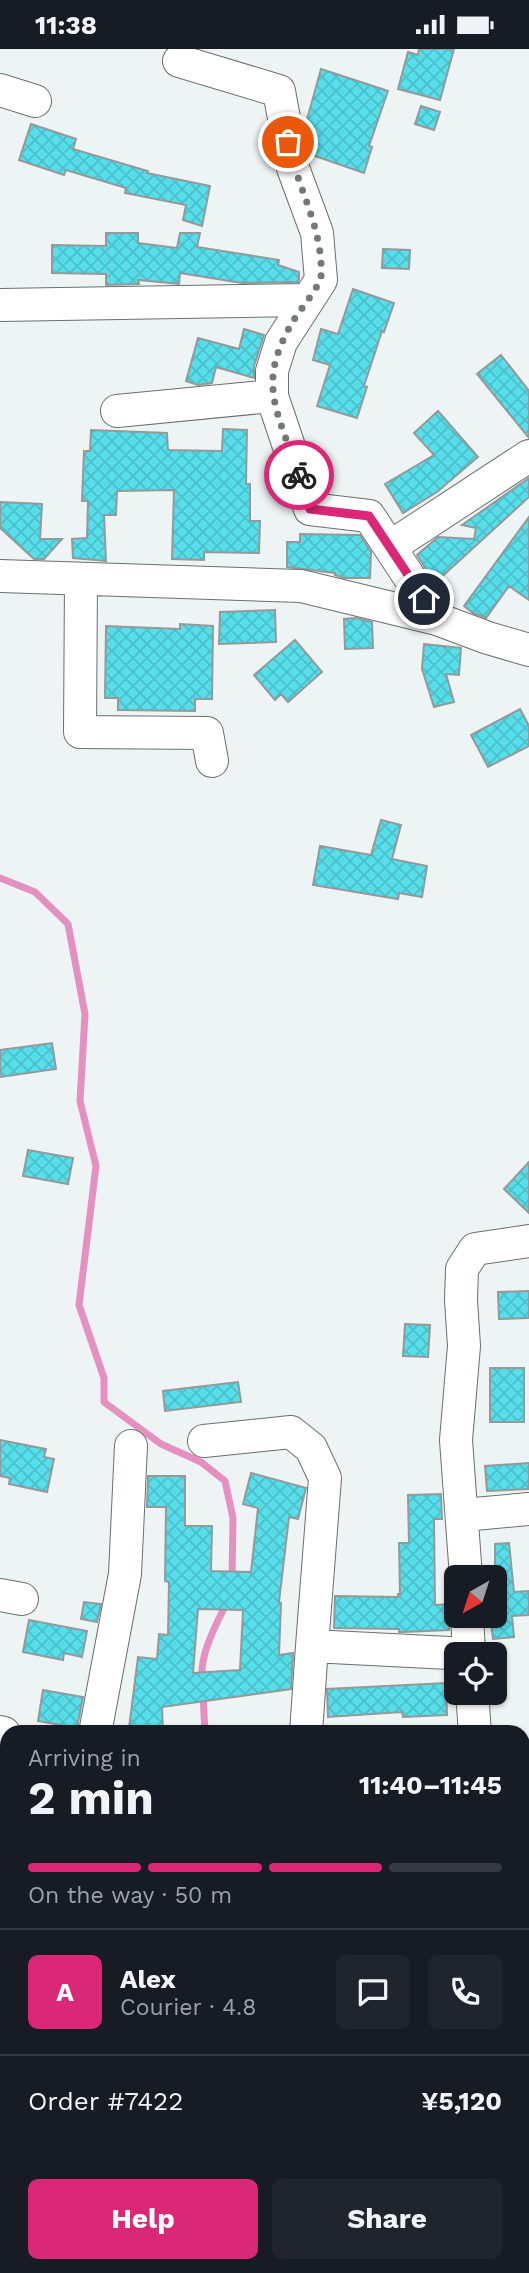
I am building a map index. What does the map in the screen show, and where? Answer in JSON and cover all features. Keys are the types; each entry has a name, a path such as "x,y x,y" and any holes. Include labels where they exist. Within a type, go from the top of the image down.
{"street":[{"path":"179,61 279,91 293,167 317,233 321,280 281,342 272,371 272,396 310,509 369,516 437,619"},
{"path":"0,90 35,101"},
{"path":"0,305 306,300"},
{"path":"117,411 272,396"},
{"path":"390,547 529,456"},
{"path":"0,576 301,586 437,619 529,650"},
{"path":"81,579 80,732 207,733 212,761"},
{"path":"465,1565 456,1440 464,1346 462,1269 475,1249 529,1241"},
{"path":"204,1441 291,1432 312,1448 325,1478 307,1725"},
{"path":"97,1725 125,1574 131,1446"},
{"path":"463,1515 529,1509"},
{"path":"312,1646 444,1652"},
{"path":"473,1705 474,1725"}],"building":[{"path":"419,49 454,49 440,100 398,89 408,52 418,55"},
{"path":"321,69 388,91 369,146 372,147 364,173 309,154 306,123"},
{"path":"421,106 440,112 434,130 415,124"},
{"path":"31,124 76,139 73,149 148,171 147,173 210,186 202,226 183,220 186,205 125,193 126,188 66,170 64,175 19,160"},
{"path":"106,233 138,233 138,243 177,248 180,233 200,233 197,247 279,260 278,265 299,272 299,279 298,282 242,283 180,273 179,284 138,280 139,284 106,285 106,274 52,273 52,245 106,246"},
{"path":"383,249 410,250 409,269 382,268"},
{"path":"353,289 394,303 364,386 367,387 357,418 317,406 330,365 313,360 321,329 338,334"},
{"path":"244,329 264,335 254,366 254,378 216,367 212,383 198,385 186,381 198,338 239,349"},
{"path":"501,355 529,391 529,438 477,374"},
{"path":"438,411 478,457 437,492 403,513 385,484 434,455 414,433"},
{"path":"223,429 247,430 246,484 250,484 250,521 260,521 259,553 204,552 204,560 172,559 174,490 117,491 116,515 104,515 106,561 73,558 72,539 87,538 88,501 82,501 84,451 90,451 91,430 167,433 168,450 222,451"},
{"path":"529,478 529,497 435,583 417,555 438,537 474,539 476,528 462,525"},
{"path":"0,502 42,504 40,539 62,539 44,559 34,559 0,528"},
{"path":"529,517 529,600 509,586 486,618 473,613 464,606"},
{"path":"300,534 360,535 371,552 370,578 344,578 335,573 287,567 287,542 300,542"},
{"path":"275,610 276,642 219,644 220,612"},
{"path":"356,618 372,622 373,648 345,649 344,619"},
{"path":"180,624 213,626 212,699 195,699 195,711 118,710 118,698 105,698 106,626 180,629"},
{"path":"295,640 322,672 288,702 281,694 275,700 254,675"},
{"path":"424,644 461,648 459,675 446,674 454,702 434,707 422,669"},
{"path":"520,709 529,726 529,746 488,767 471,735"},
{"path":"381,820 401,825 392,859 427,866 422,897 399,893 398,899 313,885 320,846 371,855"},
{"path":"52,1043 56,1069 0,1077 0,1050"},
{"path":"28,1150 73,1158 68,1184 23,1176"},
{"path":"529,1162 529,1213 504,1189"},
{"path":"529,1291 529,1318 499,1319 498,1292"},
{"path":"405,1324 430,1325 428,1357 403,1356"},
{"path":"490,1368 524,1368 524,1422 490,1422"},
{"path":"238,1382 241,1402 165,1411 163,1391"},
{"path":"0,1440 46,1449 44,1457 54,1459 47,1492 9,1484 10,1478 0,1476"},
{"path":"529,1463 529,1489 487,1491 485,1466"},
{"path":"251,1473 306,1488 298,1519 289,1517 279,1602 279,1655 293,1653 291,1689 162,1707 163,1725 129,1725 138,1657 157,1659 159,1634 168,1635 169,1582 165,1581 166,1507 147,1507 148,1476 185,1476 185,1526 212,1526 211,1571 251,1572 258,1508 243,1504","holes":["198,1609 243,1610 240,1670 193,1673"]},
{"path":"441,1494 442,1519 434,1519 435,1605 444,1604 444,1628 449,1630 399,1632 399,1629 334,1628 335,1596 398,1597 400,1594 399,1543 409,1543 408,1495"},
{"path":"509,1543 514,1592 529,1591 529,1615 512,1616 514,1637 493,1639 492,1628 508,1627 508,1565 495,1565 495,1544"},
{"path":"84,1602 101,1604 97,1622 81,1619"},
{"path":"29,1620 87,1631 82,1657 64,1653 63,1660 23,1652"},
{"path":"444,1683 447,1715 403,1717 402,1712 328,1717 327,1689"},
{"path":"43,1690 83,1697 78,1725 38,1721"}],"waterway":[{"path":"0,878 35,892 68,924 85,1014 80,1101 96,1166 79,1305 104,1378 104,1402 161,1444 201,1462 225,1481 233,1518 232,1580"},
{"path":"202,1679 206,1649 227,1602"},
{"path":"203,1695 205,1725"}],"way so far":[{"path":"288,142 293,167 317,233 321,280 281,342 272,371 272,396 299,475"}],"route":[{"path":"299,475 310,509 369,516 424,599"}]}
